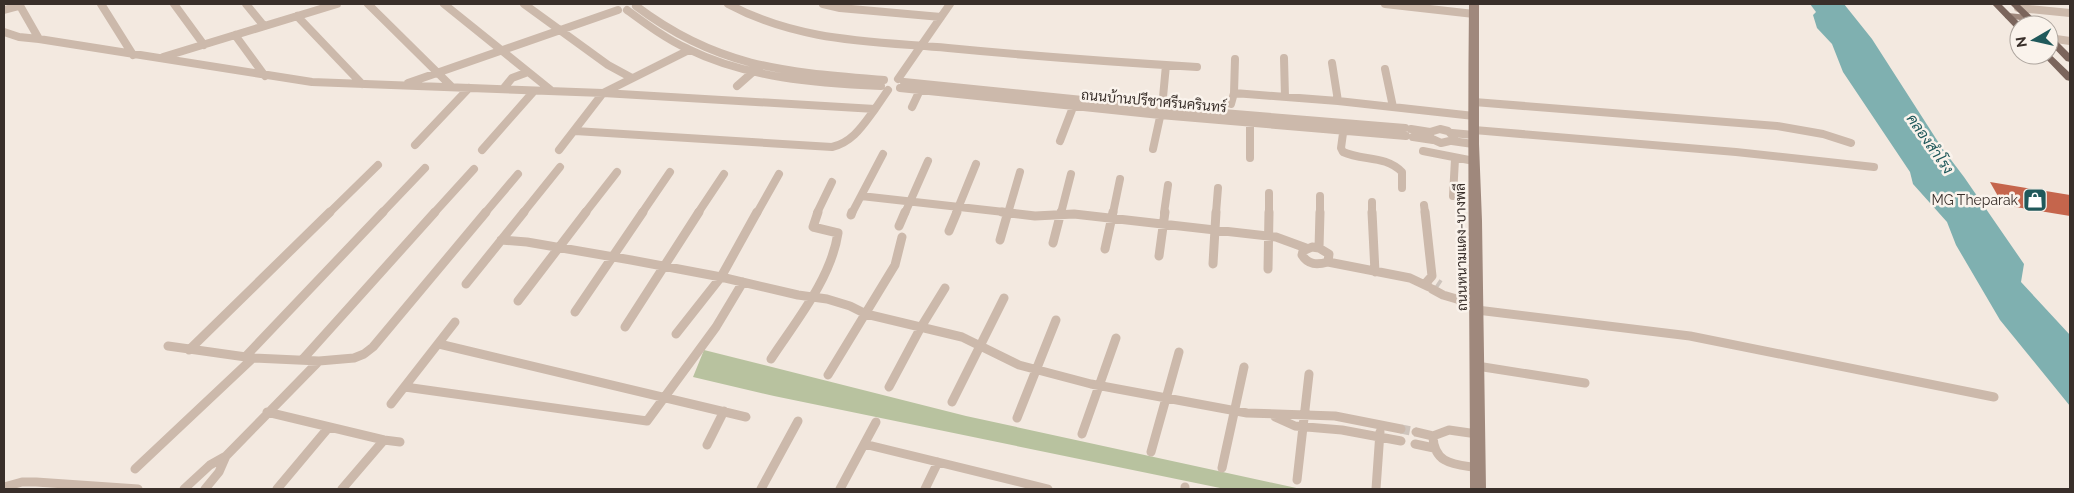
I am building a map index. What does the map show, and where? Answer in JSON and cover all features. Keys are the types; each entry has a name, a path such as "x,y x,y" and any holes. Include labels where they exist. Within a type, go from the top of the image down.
{"main road":[{"path":"1996,4 2008,16"},
{"path":"2016,6 2025,15"},
{"name":"ถนนหนามแดง-บางพลี","path":"1474,9 1478,489"},
{"path":"2059,48 2070,59"},
{"path":"2057,65 2070,78"}],"street":[{"path":"101,4 133,55"},
{"path":"174,4 204,44"},
{"path":"246,4 264,26"},
{"path":"160,58 297,16 326,5 337,4"},
{"path":"368,4 451,86"},
{"path":"444,4 552,91"},
{"path":"524,4 608,66 632,78"},
{"path":"728,4 747,15 787,28 832,37 1198,67"},
{"path":"823,4 840,8 941,17"},
{"path":"901,83 921,45 950,4"},
{"path":"1385,4 1474,9"},
{"path":"4,10 19,5 39,39"},
{"name":"ถนนบ้านปรีชาศรีนครินทร์","path":"628,10 637,5 662,26 694,43 733,59 772,68 884,85 901,83 920,90 1074,103"},
{"name":"ถนนบ้านปรีชาศรีนครินทร์","path":"402,85 560,30 616,6 628,10 655,31 689,50 726,64 800,79 884,85 901,83 1161,112 1409,133"},
{"path":"2016,6 2070,13"},
{"path":"297,16 362,84"},
{"path":"4,32 19,37 312,82 603,93 874,109"},
{"path":"235,35 265,76"},
{"path":"559,150 603,93 689,50"},
{"path":"1284,58 1285,97"},
{"path":"1231,104 1234,93 1235,59"},
{"path":"1332,63 1338,101"},
{"path":"1152,150 1161,112 1166,65"},
{"path":"1385,69 1393,107"},
{"path":"737,86 754,71"},
{"path":"503,89 512,78 528,72"},
{"path":"575,131 832,147 841,146 874,109 884,85"},
{"path":"415,145 469,88"},
{"path":"912,107 920,90"},
{"path":"482,150 534,91"},
{"path":"1234,93 1338,101 1474,116"},
{"path":"1474,102 1761,125 1823,134 1851,143"},
{"path":"1060,141 1074,103"},
{"path":"1250,119 1250,158"},
{"path":"1344,128 1341,148 1343,152 1347,155 1388,160 1402,172 1402,188"},
{"path":"1409,133 1430,132 1440,129 1452,137"},
{"path":"1430,132 1429,135 1433,140"},
{"path":"1409,133 1441,143 1452,137 1474,136 1736,152 1874,167"},
{"path":"1423,151 1455,159 1474,161"},
{"path":"850,215 883,154"},
{"path":"1453,196 1455,159"},
{"path":"899,226 928,161"},
{"path":"949,231 976,164"},
{"path":"189,350 378,165"},
{"path":"466,284 560,167"},
{"path":"135,469 250,357 424,168"},
{"path":"302,360 474,169"},
{"path":"518,301 617,172"},
{"path":"575,312 670,172"},
{"path":"1000,240 1020,172"},
{"path":"168,346 250,357 319,361 354,358 373,346 518,174"},
{"path":"625,327 724,174"},
{"path":"676,334 722,277 779,174"},
{"path":"1053,243 1071,174"},
{"path":"1105,249 1120,179"},
{"path":"771,359 811,297 837,244 838,233 817,229 813,227 812,223 832,182"},
{"path":"1159,256 1168,185"},
{"path":"1213,264 1218,188"},
{"path":"1268,269 1269,193"},
{"path":"861,196 1043,217 1060,214 1268,236 1286,240 1306,248 1319,248 1329,254 1328,262"},
{"path":"1319,248 1320,196"},
{"path":"1372,202 1375,272"},
{"path":"1424,205 1432,285"},
{"path":"828,375 895,265 902,237"},
{"path":"501,240 527,242 612,256 722,277 842,304 866,314 962,337 1019,365 1100,385 1234,411 1272,416 1305,414 1343,417 1401,429"},
{"path":"1306,248 1302,255 1309,263 1323,264 1328,262 1410,278 1432,285 1443,295 1477,305 1690,336 1994,397"},
{"path":"405,387 647,421 716,327 743,282"},
{"path":"889,387 921,327 945,288"},
{"path":"952,402 1004,298"},
{"path":"1017,418 1056,320"},
{"path":"391,404 456,322"},
{"path":"1082,434 1116,338"},
{"path":"439,344 665,396 746,417"},
{"path":"1151,452 1179,352"},
{"path":"184,489 210,465 226,456 319,361"},
{"path":"1477,366 1585,383"},
{"path":"1222,468 1244,367"},
{"path":"1297,480 1309,374"},
{"path":"707,445 724,411"},
{"path":"267,412 384,440 400,442"},
{"path":"1272,416 1295,426 1342,430 1401,441"},
{"path":"761,489 798,421"},
{"path":"840,489 876,422"},
{"path":"1376,489 1379,437 1382,424"},
{"path":"277,489 329,427"},
{"path":"1477,434 1453,430 1438,432 1434,436 1434,448 1440,458 1478,468"},
{"path":"1416,432 1434,436"},
{"path":"342,489 384,440"},
{"path":"864,444 938,462 1012,485 1048,489"},
{"path":"1415,444 1434,448"},
{"path":"205,489 219,472 226,456"},
{"path":"925,489 938,462"},
{"path":"4,487 22,482 36,482 138,489"}],"green space":[{"path":"704,350 966,416 1301,489 1225,489 774,396 693,377"}],"water":[{"name":"คลองสำโรง","path":"1810,4 1844,4 1872,39 1942,148 2024,264 2021,282 2070,335 2070,406 2000,320 1956,245 1947,222 1913,184 1910,172 1843,72 1832,44 1817,28 1813,15 1816,12"}],"building":[{"name":"MG Theparak","path":"1990,182 2070,195 2070,216 2003,205"}],"tunnel":[{"path":"1401,429 1416,432"}],"place":[{"name":"MG Theparak","path":"2035,200"}]}
